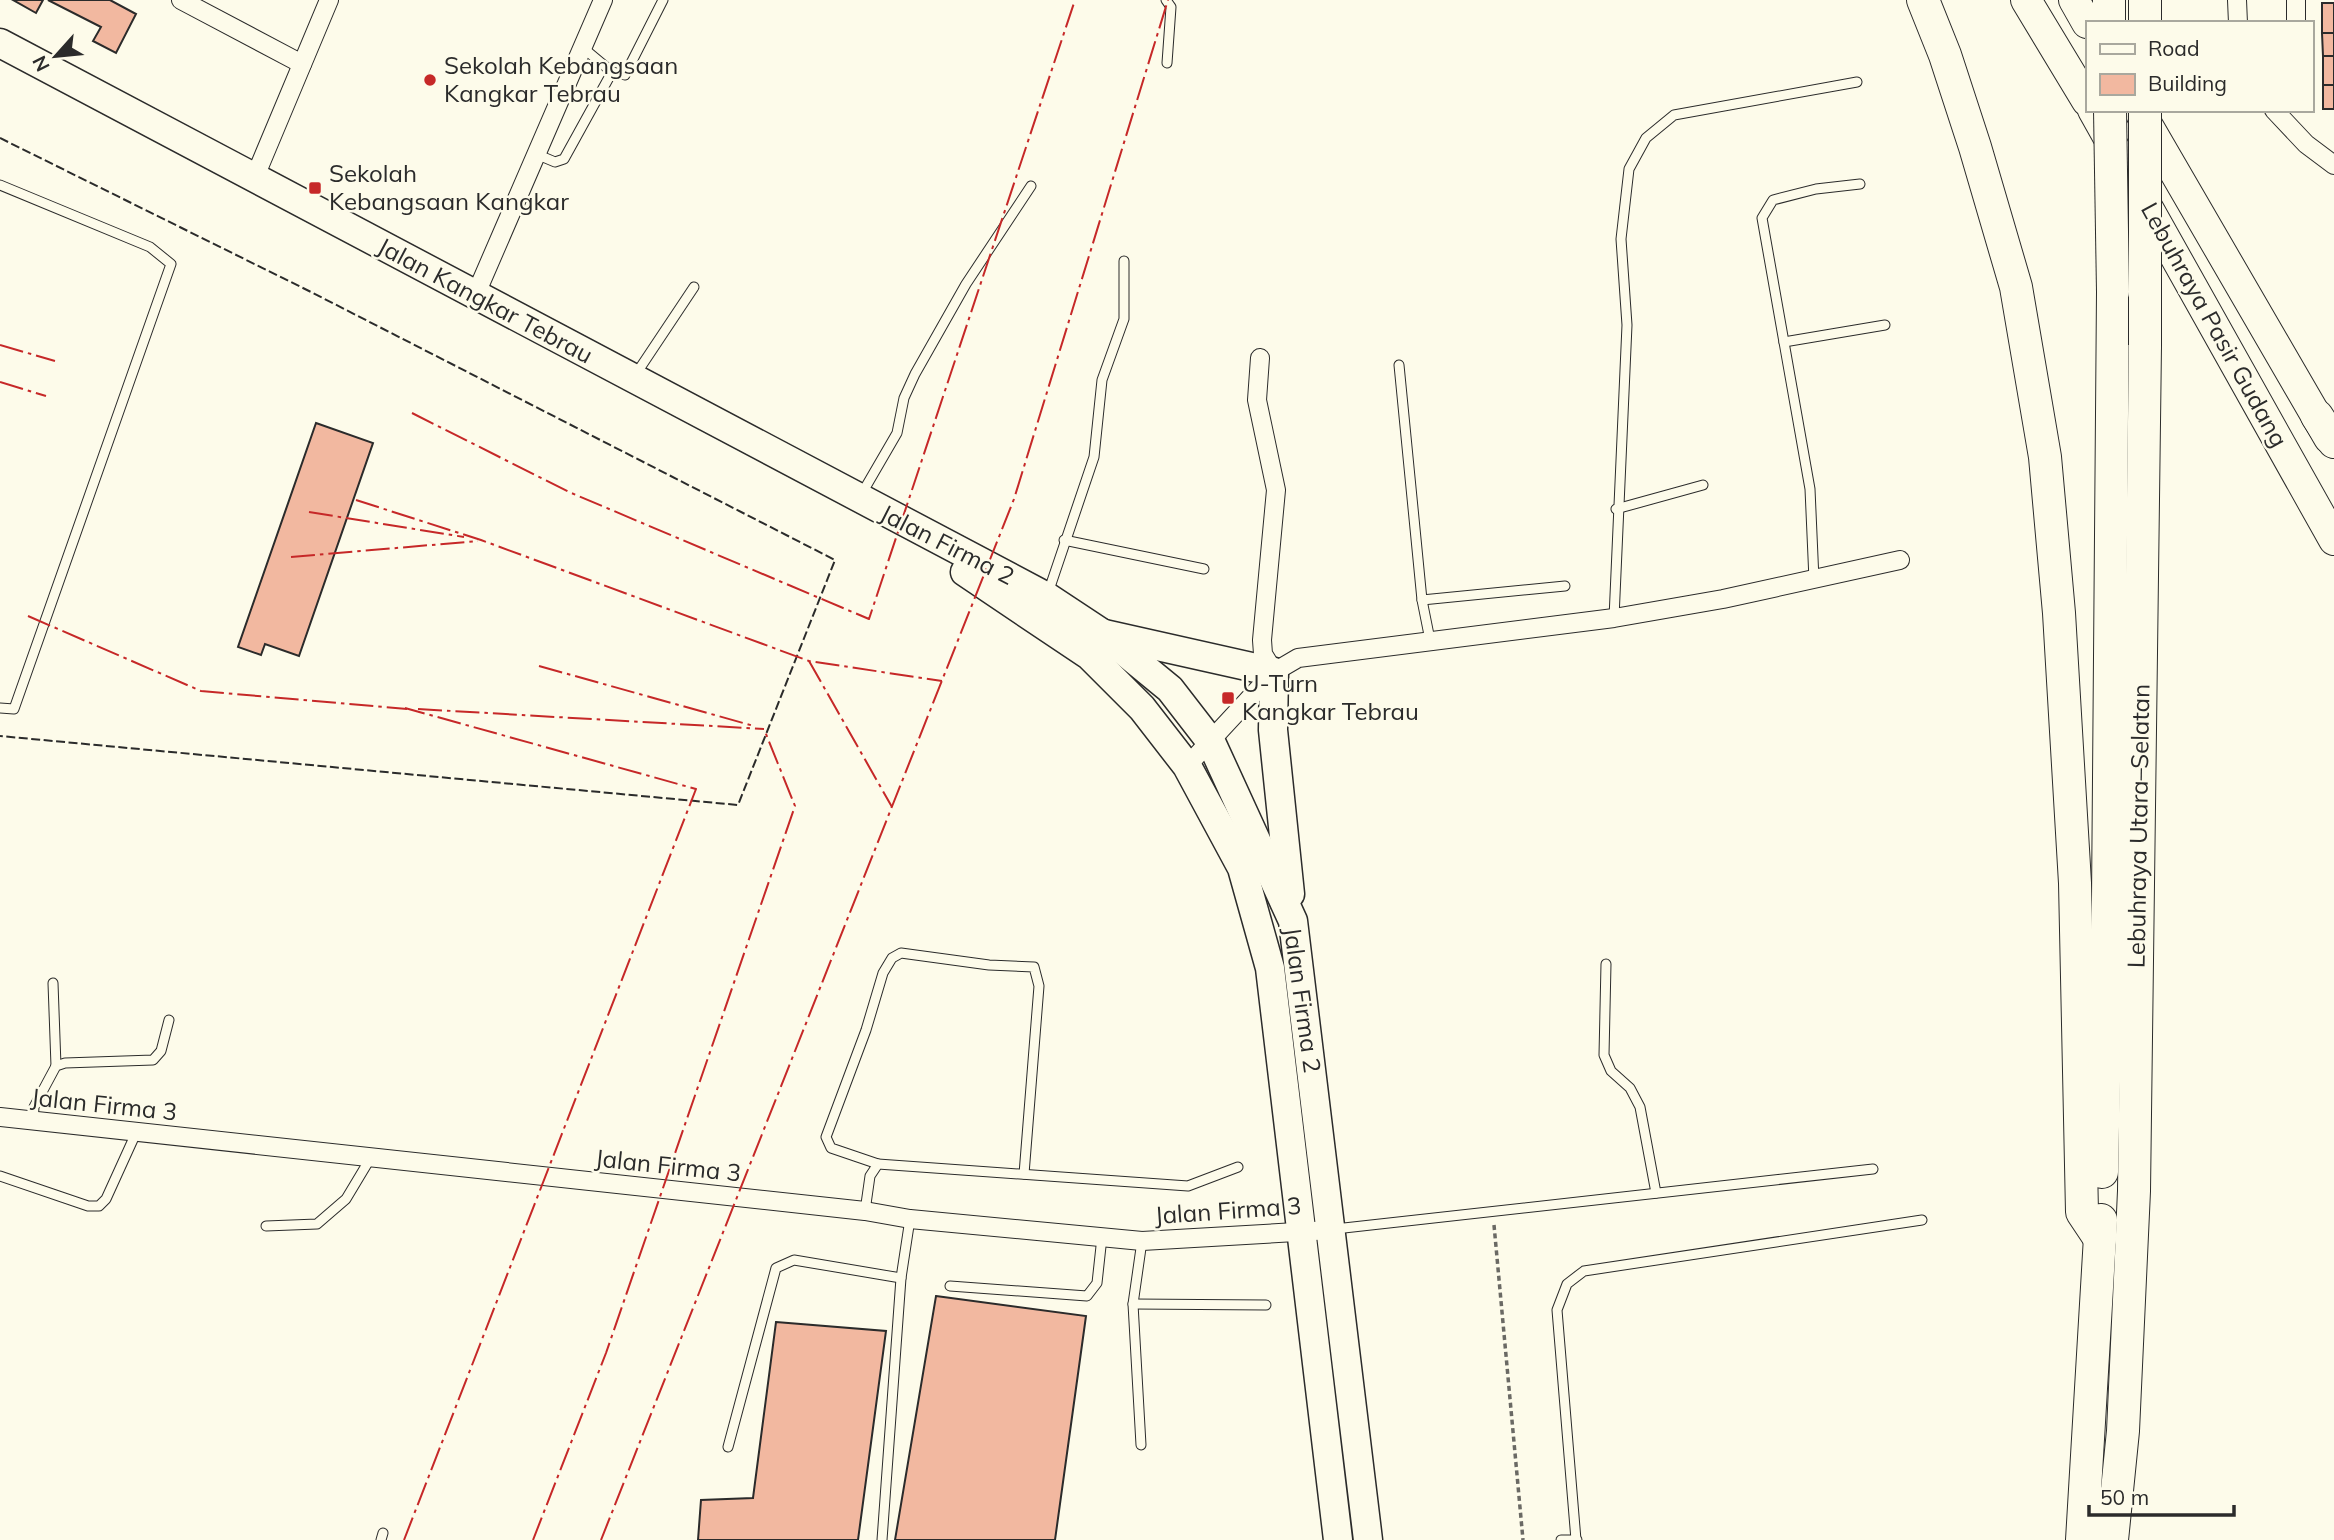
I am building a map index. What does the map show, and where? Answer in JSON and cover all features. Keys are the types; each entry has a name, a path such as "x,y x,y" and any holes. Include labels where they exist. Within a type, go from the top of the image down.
{"highway":[{"path":"1923,0 1971,134 2016,288 2045,457 2059,613 2075,883 2082,1212 2100,1239"},
{"path":"2026,0 2086,99"},
{"path":"2074,0 2086,21"},
{"path":"2109,0 2109,21"},
{"path":"2145,21 2146,0"},
{"name":"Lebuhraya Pasir Gudang","path":"2094,112 2334,540"},
{"name":"Lebuhraya Utara–Selatan","path":"2082,1540 2100,1239 2108,900 2113,292 2110,112"},
{"name":"Lebuhraya Pasir Gudang","path":"2139,112 2328,435"},
{"name":"Lebuhraya Utara–Selatan","path":"2112,1540 2123,1431 2134,1191 2145,345 2145,112"}],"main road":[{"name":"Jalan Kangkar Tebrau","path":"0,43 859,500"},
{"name":"Jalan Firma 2","path":"859,500 1042,609 1103,634 1170,689 1211,742 1293,921 1368,1540"},
{"name":"Jalan Firma 2","path":"1042,609 1142,708 1187,766 1242,868 1270,968 1338,1540"},
{"path":"1103,634 1275,672 1273,730 1293,921"}],"street":[{"path":"181,0 302,64"},
{"path":"254,179 329,0"},
{"path":"475,296 603,0"},
{"path":"2237,0 2238,21"},
{"path":"2295,0 2296,21"},
{"path":"2277,112 2306,144 2334,165"},
{"path":"1260,358 1257,400 1276,490 1262,640 1263,654 1275,672"},
{"path":"1187,766 1275,672 1298,658 1317,653 1527,631 1614,618 1814,580 1900,560"},
{"name":"Jalan Firma 3","path":"0,1117 865,1211 910,1219 1142,1241 1331,1230"}],"lane":[{"path":"582,47 612,72 625,75 663,0"},
{"path":"1166,0 1171,7 1167,63"},
{"path":"536,154 555,162 564,159 612,72"},
{"path":"1614,618 1616,509 1627,325 1621,239 1629,169 1646,138 1674,115 1857,82"},
{"path":"1814,580 1810,489 1762,218 1773,200 1816,189 1860,184"},
{"path":"0,185 150,247 171,264 14,709 0,708"},
{"path":"859,500 897,433 904,398 915,374 966,284 1031,186"},
{"path":"1042,609 1094,457 1102,380 1124,319 1124,261"},
{"path":"634,378 694,287"},
{"path":"1784,342 1885,325"},
{"path":"1399,365 1422,600 1430,640"},
{"path":"1616,509 1703,485"},
{"path":"1064,540 1204,569"},
{"path":"1422,600 1565,586"},
{"path":"1024,1174 1039,986 1034,967 989,965 901,953 892,958 883,973 866,1030 826,1137 831,1148 878,1164 1188,1186 1238,1167"},
{"path":"1605,964 1604,1055 1611,1070 1630,1088 1640,1107 1656,1193"},
{"path":"33,1121 34,1107 56,1066 54,984"},
{"path":"56,1066 65,1063 153,1060 161,1051 169,1020"},
{"path":"0,1176 88,1206 99,1206 106,1199 136,1133"},
{"path":"266,1226 317,1224 346,1199 370,1159"},
{"path":"865,1211 870,1176 878,1164"},
{"path":"1331,1230 1873,1169"},
{"path":"882,1540 901,1278 910,1219"},
{"path":"1561,1540 1576,1540 1557,1310 1567,1284 1584,1271 1923,1220"},
{"path":"950,1286 1087,1296 1097,1283 1102,1237"},
{"path":"1140,1445 1133,1304 1142,1241"},
{"path":"728,1447 776,1268 794,1259 901,1278"},
{"path":"1133,1304 1266,1305"}],"path":[{"path":"1493,1212 1523,1540"}],"building":[{"path":"13,0 43,0 36,13"},
{"path":"48,0 110,0 136,14 116,53 93,41 101,27"},
{"path":"2322,3 2334,3 2334,33 2322,33"},
{"path":"2322,33 2334,33 2334,56 2323,56"},
{"path":"2323,56 2334,56 2334,85 2323,85"},
{"path":"2323,85 2334,85 2334,109 2323,109"},
{"path":"316,423 373,443 299,656 265,644 261,655 238,647"},
{"path":"936,1296 1086,1316 1055,1540 895,1540"},
{"path":"776,1322 886,1331 858,1540 698,1540 701,1500 753,1498"}],"fence":[{"path":"0,138 311,292 835,560 738,805 0,736"}],"power":[{"path":"412,413 569,492 869,619 1075,0"},
{"path":"601,1540 1014,499 1168,0"},
{"path":"0,345 55,361"},
{"path":"0,382 46,396"},
{"path":"356,500 481,540 809,661 942,681"},
{"path":"309,512 464,537"},
{"path":"291,557 478,541"},
{"path":"28,616 201,691 407,709"},
{"path":"809,661 892,807"},
{"path":"539,666 754,726"},
{"path":"404,1540 696,789 405,708"},
{"path":"418,709 764,729"},
{"path":"533,1540 606,1353 795,806 764,729"}],"place":[{"name":"Sekolah Kebangsaan Kangkar Tebrau","path":"430,80"},
{"name":"Sekolah Kebangsaan Kangkar","path":"315,188"},
{"name":"U-Turn Kangkar Tebrau","path":"1228,698"}]}
